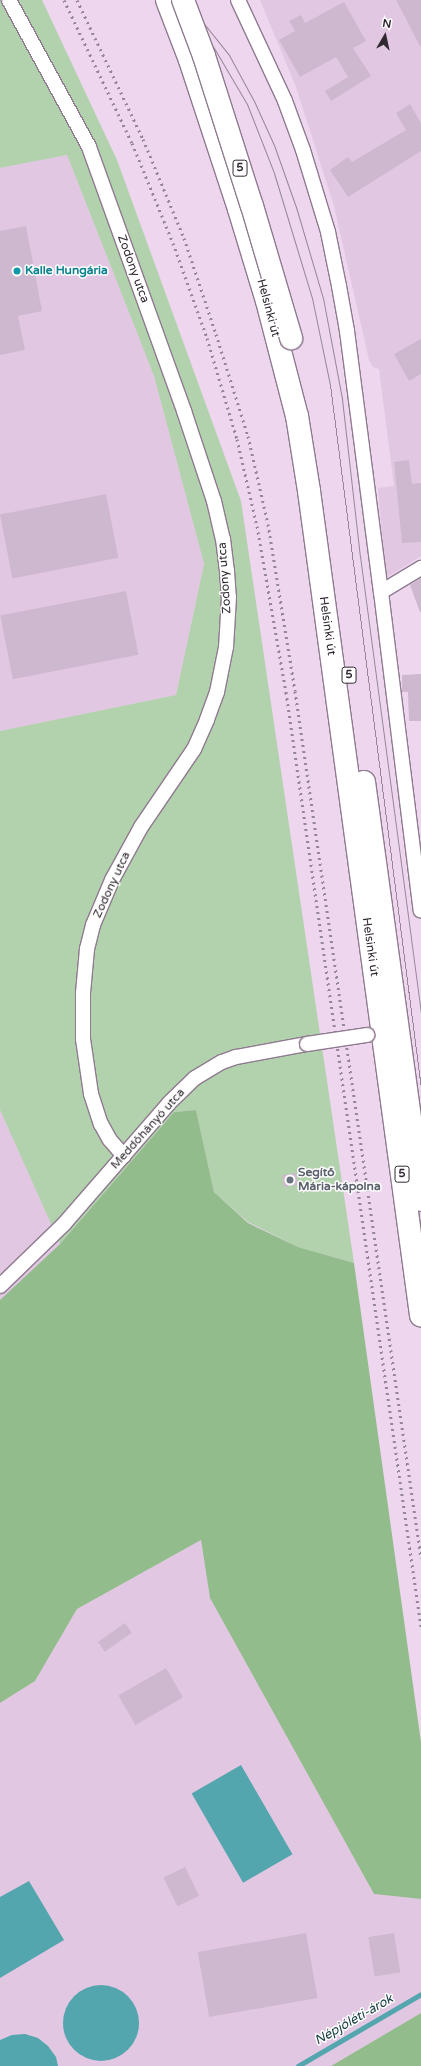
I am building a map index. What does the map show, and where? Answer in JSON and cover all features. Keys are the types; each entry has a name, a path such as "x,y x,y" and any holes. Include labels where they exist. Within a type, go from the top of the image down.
{"main road":[{"name":"Helsinki út","path":"167,0 190,60 267,301 296,416 309,491 375,1033 421,1315"},
{"name":"Helsinki út","path":"183,0 204,56 292,338 317,453 401,1045 421,1200"},
{"path":"375,1033 391,1024 396,1014"},
{"path":"375,1033 392,1037 401,1045"}],"street":[{"name":"Zodony utca","path":"9,0 89,147 184,411 214,501 223,539 229,590 226,647 217,692 207,720 194,749 141,827 112,880 93,925 87,949 83,993 83,1039 91,1094 101,1124 110,1140 124,1156"},
{"path":"238,0 285,101 314,183 328,232 347,331 381,592 417,842 421,911"},
{"path":"381,592 421,568"},
{"name":"Meddőhányó utca","path":"0,1286 64,1224 182,1089 206,1070 236,1057 375,1033"}],"shaded area":[{"path":"0,0 42,0 117,160 241,501 354,1263 298,1247 248,1222 214,1192 196,1110 174,1112 60,1244 0,1110 0,731 176,695 204,564 154,376 67,155 0,168"},
{"path":"260,0 421,0 421,556 386,578 378,488 394,486 379,369 373,367 369,360 334,206 296,87"},
{"path":"67,155 154,376 204,564 176,695 0,731 0,168"},
{"path":"0,1110 60,1244 0,1300"},
{"path":"196,1110 214,1192 248,1223 298,1247 354,1263 421,1742 421,1899 374,1894 210,1598 201,1540 77,1609 35,1681 0,1703 0,1300 60,1244 174,1112"},
{"path":"201,1540 210,1598 374,1894 421,1899 421,2013 331,2066 0,2066 0,1703 35,1681 77,1609"},
{"path":"241,1765 292,1854 243,1883 192,1793"},
{"path":"29,1881 64,1940 0,1978 0,1897"},
{"path":"101,1985 115,1988 128,1996 136,2009 139,2023 136,2037 128,2050 115,2058 101,2061 87,2058 74,2050 66,2037 63,2023 66,2009 74,1996 87,1988"},
{"path":"421,2013 421,2066 331,2066"},
{"path":"25,2034 38,2038 48,2046 56,2057 58,2066 0,2066 0,2040 12,2035"}],"building":[{"path":"396,0 421,0 421,48"},
{"path":"344,2 366,41 353,48 371,76 331,101 325,91 348,77 336,57 300,77 279,40 295,31 289,21 301,15 305,23"},
{"path":"410,104 421,123 421,151 348,197 330,170 348,157 352,162 406,130 396,113"},
{"name":"Kalle Hungária","path":"26,226 42,311 18,316 25,350 0,355 0,231"},
{"path":"421,339 421,374 409,381 394,354"},
{"path":"409,460 412,484 421,483 421,542 402,543 394,462"},
{"path":"106,494 118,558 12,578 0,515"},
{"path":"421,578 421,612 420,612 410,585"},
{"path":"126,591 138,655 13,679 0,615"},
{"path":"421,674 421,721 409,721 408,692 402,692 402,675"},
{"name":"Segítő Mária-kápolna","path":"296,1173 298,1185 284,1187 282,1175"},
{"path":"125,1623 132,1633 105,1652 98,1642"},
{"path":"166,1668 183,1697 135,1725 118,1696"},
{"path":"185,1867 199,1896 177,1906 163,1878"},
{"path":"306,1933 317,1998 209,2017 198,1952"},
{"path":"394,1933 400,1973 375,1977 368,1937"}],"waterway":[{"name":"Népjóléti-árok","path":"298,2066 421,1994"}],"tram line":[{"path":"174,0 214,48 247,104 274,173 312,298 330,385 421,1089"},
{"path":"185,0 229,55 254,101 274,145 296,207 323,298 342,399 360,556 421,1015"}],"railway":[{"path":"64,0 132,143 173,243 207,338 237,439 257,526 286,692 421,1627"},
{"path":"77,0 143,139 184,238 248,436 268,524 295,691 421,1558"}],"place":[{"name":"Kalle Hungária","path":"17,271"},
{"name":"Segítő Mária-kápolna","path":"290,1180"}]}
